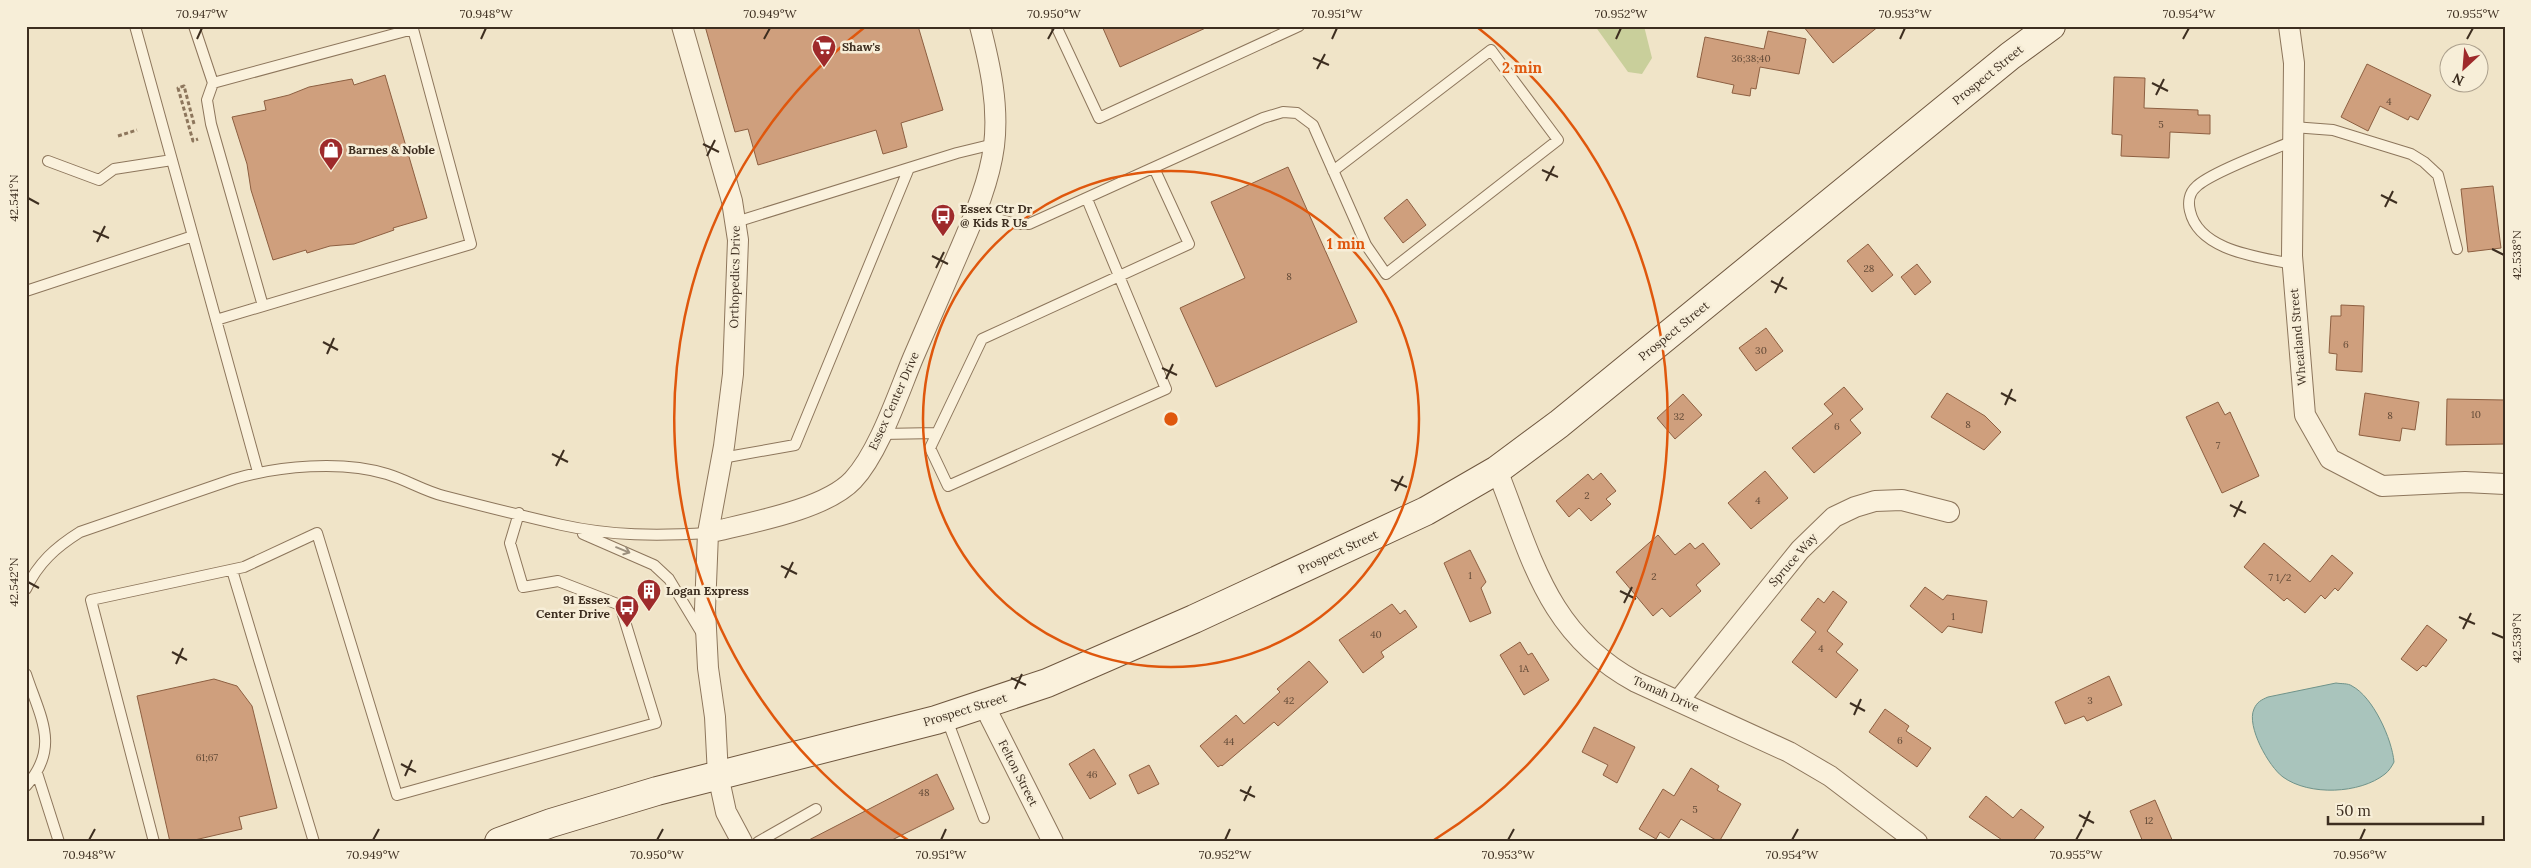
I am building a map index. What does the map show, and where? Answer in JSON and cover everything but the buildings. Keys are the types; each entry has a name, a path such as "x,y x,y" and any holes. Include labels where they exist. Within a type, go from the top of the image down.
{"street":[{"name":"Orthopedics Drive","path":"682,26 736,222 738,240 733,374 722,458 708,534"},
{"name":"Essex Center Drive","path":"708,534 804,507 829,497 853,480 880,434 977,210 991,166 994,144 992,73 980,26"},
{"name":"Prospect Street","path":"499,842 597,809 718,775 946,717 1047,683 1194,619 1426,511 1497,470 1560,424 1994,69 2050,26"},
{"name":"Wheatland Street","path":"2289,26 2294,63 2292,264 2305,414 2330,459 2382,486 2465,482 2505,484"},
{"name":"Tomah Drive","path":"1497,470 1537,573 1554,606 1575,635 1593,654 1613,669 1780,748 1830,776 1917,842"},
{"name":"Spruce Way","path":"1679,700 1800,550 1834,518 1854,507 1876,501 1902,500 1949,512"},
{"path":"708,534 705,609 706,641 718,775 726,812 742,842"},
{"name":"Felton Street","path":"984,705 1053,842"}],"lane":[{"path":"135,26 258,472"},
{"path":"194,26 213,83 207,100 211,124 263,306"},
{"path":"1056,26 1099,118 1300,26"},
{"path":"213,83 413,29 471,244 216,320"},
{"path":"977,210 1001,221 1016,225 1029,224 1263,118 1283,112 1297,113 1312,125 1366,245 1386,274 1558,140 1491,50 1333,171"},
{"path":"2292,264 2240,254 2202,235 2194,226 2188,204 2196,186 2293,134 2333,130 2411,154 2424,162 2438,175 2456,249"},
{"path":"736,222 909,168 994,144"},
{"path":"48,160 99,180 114,169 172,160"},
{"path":"722,458 795,445 909,168"},
{"path":"1087,199 1119,276 1166,389 948,486 930,448 982,339 1119,276 1189,244 1154,168"},
{"path":"26,291 193,236"},
{"path":"880,434 937,433"},
{"path":"26,589 29,576 44,558 63,542 80,532 258,472 306,468 365,470 386,474 442,495 562,525 602,532 646,536 708,534"},
{"path":"154,842 91,600 244,567 317,534 396,795 656,723 620,605 558,581 523,587 519,574 515,570 510,543 518,513"},
{"path":"562,525 654,565 669,578 706,641"},
{"path":"232,570 313,841"},
{"path":"26,674 46,733 46,754 37,773 26,786"},
{"path":"946,717 984,818"},
{"path":"37,773 59,842"},
{"path":"758,842 816,809"}],"path":[{"path":"193,141 178,88 184,86 195,130"},
{"path":"118,136 137,130"},
{"path":"182,131 190,132"}],"green space":[{"path":"1595,26 1644,26 1652,58 1642,74 1628,72"}],"water":[{"path":"2336,683 2350,685 2360,691 2367,699 2380,720 2390,742 2394,762 2386,773 2375,781 2349,789 2320,790 2294,783 2277,772 2260,746 2253,725 2252,716 2254,709 2259,702 2268,697"}],"place":[{"name":"Shaw's","path":"824,68"},
{"name":"Barnes & Noble","path":"331,171"},
{"name":"Essex Ctr Dr @ Kids R Us","path":"943,237"},
{"name":"Logan Express","path":"649,612"},
{"name":"91 Essex Center Drive","path":"627,628"}]}
